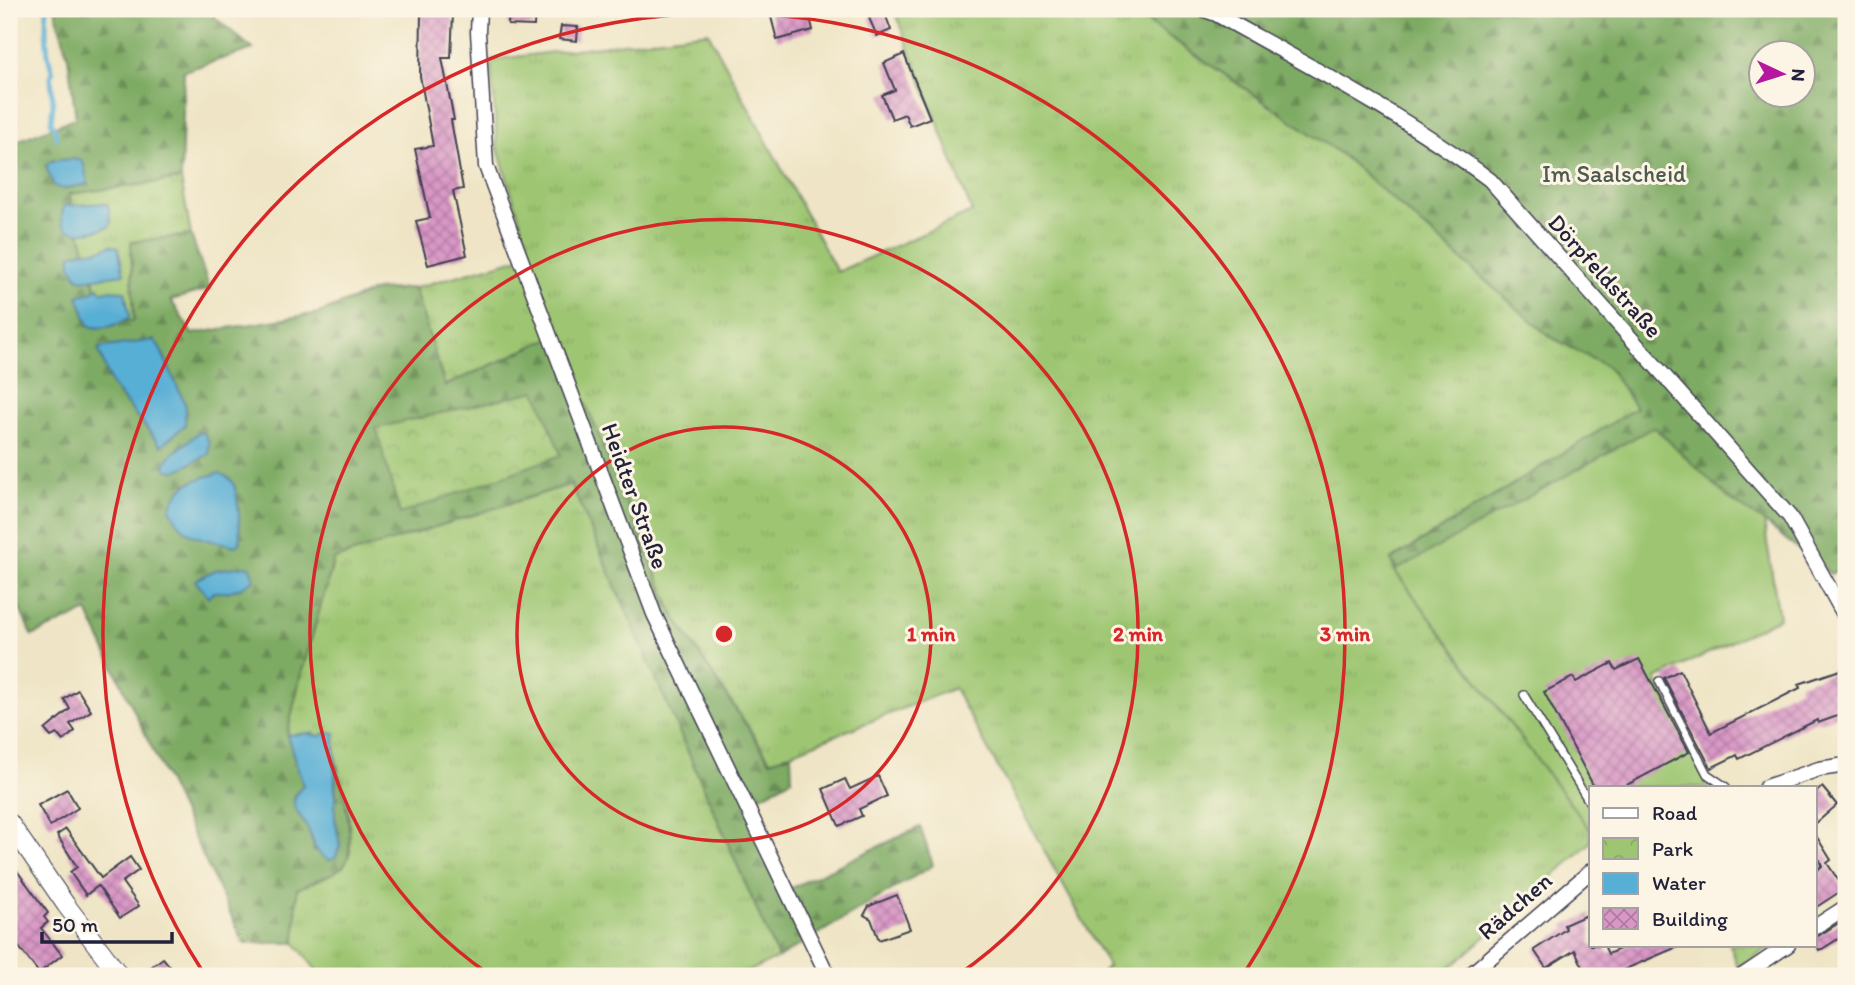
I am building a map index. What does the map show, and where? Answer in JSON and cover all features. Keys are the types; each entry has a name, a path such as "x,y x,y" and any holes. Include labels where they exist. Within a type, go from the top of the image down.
{"street":[{"name":"Heidter Straße","path":"480,9 478,32 486,166 654,614 828,976"},
{"name":"Dörpfeldstraße","path":"1202,9 1216,14 1403,121 1445,146 1490,180 1790,517 1846,618"},
{"path":"1769,786 1819,769 1846,765"},
{"path":"9,822 93,943 120,976"},
{"name":"Rädchen","path":"1469,976 1589,873"},
{"path":"1816,926 1846,907"},
{"path":"1742,976 1787,946"}],"lane":[{"path":"1660,681 1707,774 1725,786"},
{"path":"1524,695 1589,802"}],"green space":[{"path":"55,9 226,9 213,16 253,49 184,71 181,179 69,194 105,320 134,321 131,242 191,235 210,289 171,300 192,334 319,313 376,290 414,288 445,386 557,335 674,616 770,761 791,754 792,779 745,805 785,891 920,827 933,865 778,958 571,484 334,559 287,735 303,785 303,822 308,827 315,851 340,845 335,818 336,760 348,816 347,859 338,870 297,889 295,943 244,943 87,611 32,636 9,585 9,203 16,203 9,144 76,118 68,57"},
{"path":"894,9 1129,9 1342,155 1549,336 1608,367 1637,408 1391,560 1395,571 1589,828 1589,844 1457,962 1436,976 1098,976 1108,966 954,688 771,761 674,616 557,336 444,386 414,288 531,255 497,146 491,60 708,32 837,272 972,212"},
{"name":"Im Saalscheid","path":"1129,9 1846,9 1846,567 1830,574 1764,522 1727,497 1654,427 1395,571 1391,560 1636,408 1608,367 1549,336 1342,155"},
{"path":"181,179 191,235 131,242 134,321 105,320 69,194"},
{"path":"536,391 561,455 400,514 376,428"},
{"path":"1654,427 1727,497 1764,522 1779,618 1656,679 1711,786 1589,786 1589,828 1395,571"},
{"path":"572,484 778,958 738,976 321,976 295,943 297,889 343,867 350,853 349,816 336,760 335,733 322,736 287,735 334,559"},
{"path":"1730,946 1770,946 1738,967"}],"water":[{"path":"51,161 83,161 88,184 62,189 54,186 46,166"},
{"path":"103,203 108,205 111,223 109,227 75,232 64,225 64,206"},
{"path":"110,245 118,247 124,274 82,280 76,275 71,255"},
{"path":"99,287 102,292 125,291 130,317 110,326 89,326 78,296"},
{"path":"154,340 186,406 185,425 161,446 112,386 98,348"},
{"path":"198,433 204,433 209,442 209,454 177,471 167,470 165,465 169,457"},
{"path":"219,473 232,481 237,495 240,543 235,546 189,533 175,519 170,508 178,492 188,483"},
{"path":"250,567 254,580 227,592 214,592 208,597 195,580 215,570"},
{"path":"313,733 322,736 324,733 335,733 335,818 340,845 336,857 329,861 316,849 294,804 294,798 303,785 287,735"}],"building":[{"path":"509,9 535,9 534,26 508,25"},
{"path":"769,9 808,9 813,30 777,40"},
{"path":"884,11 891,30 877,36 869,18"},
{"path":"421,13 453,14 451,58 442,58 463,189 453,191 467,255 428,265 416,221 430,218 415,149 433,146 420,76"},
{"path":"561,26 578,27 577,41 559,39"},
{"path":"904,54 930,118 910,126 905,114 892,119 882,95 895,90 884,63"},
{"path":"1639,659 1689,752 1625,786 1593,786 1544,692 1573,677 1576,682 1612,663 1616,670"},
{"path":"1846,668 1846,713 1818,723 1817,720 1739,759 1737,755 1711,768 1664,678 1680,670 1711,733 1800,688 1799,684"},
{"path":"78,690 91,711 70,724 75,731 63,741 57,734 51,737 45,730 70,709 64,699"},
{"path":"878,776 887,796 859,809 862,816 839,826 823,789 845,779 850,789"},
{"path":"1822,787 1837,805 1816,823 1816,792"},
{"path":"67,789 78,808 50,826 38,805"},
{"path":"66,829 101,878 130,857 139,870 122,882 139,906 120,918 98,886 86,895 70,872 77,867 57,835"},
{"path":"1816,836 1831,860 1827,863 1844,889 1816,907 1816,871 1822,866 1820,860 1816,859"},
{"path":"9,860 48,913 44,917 48,922 41,928 62,955 39,973 9,934"},
{"path":"897,895 910,929 879,940 871,919 864,915 869,906"},
{"path":"1589,914 1589,946 1604,946 1608,954 1627,946 1680,946 1609,976 1587,976 1575,950 1546,968 1534,950 1566,929 1564,925"},
{"path":"1839,923 1846,934 1819,951 1816,937"},
{"path":"163,958 178,976 139,976"}],"waterway":[{"path":"47,9 47,41 53,72 51,122 56,138"}]}
